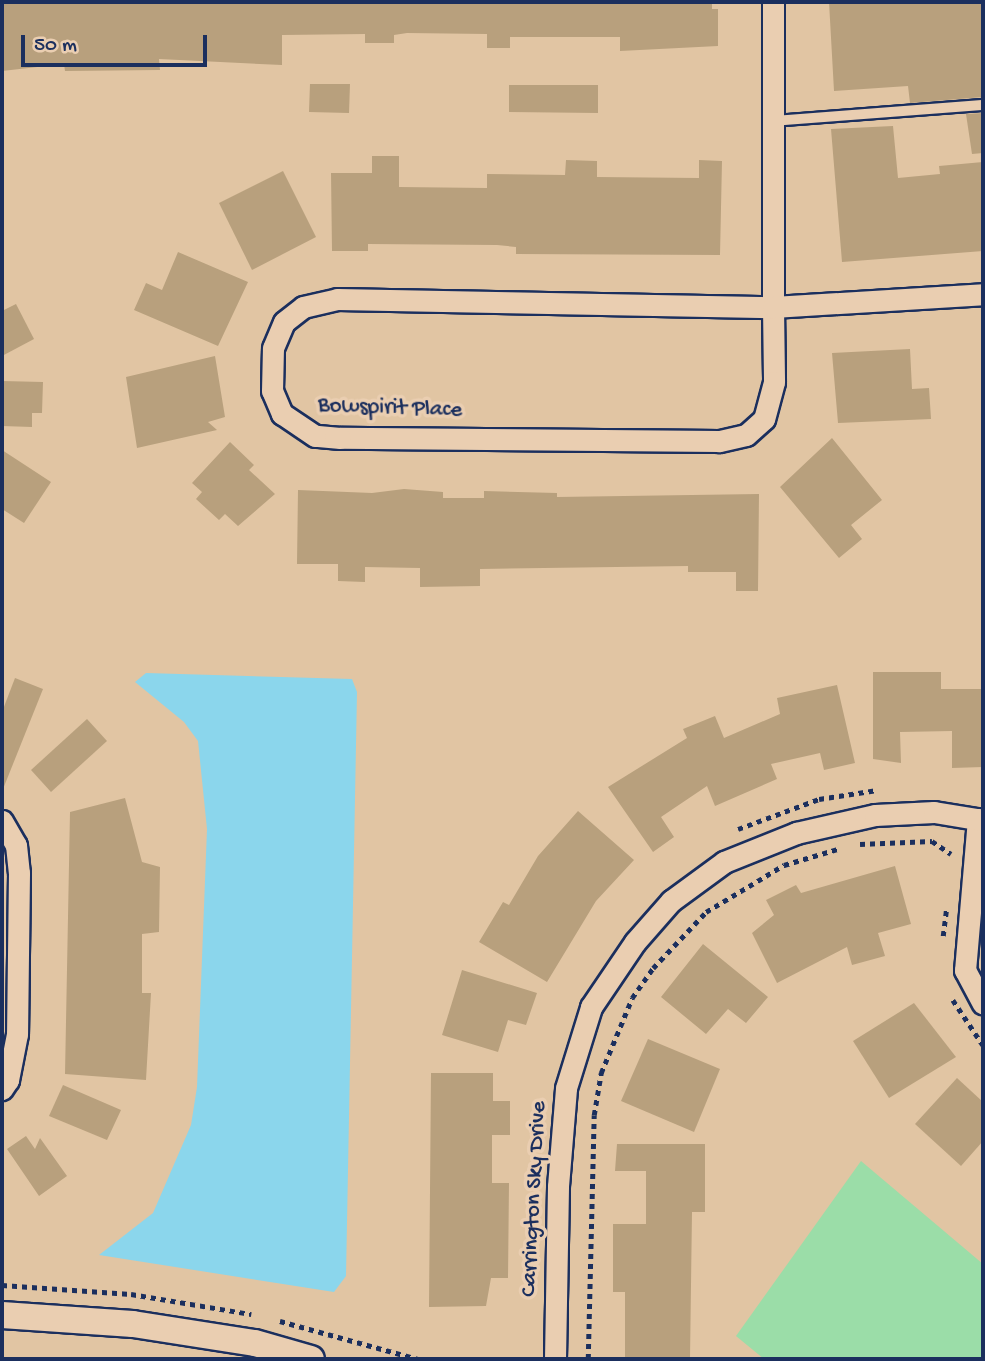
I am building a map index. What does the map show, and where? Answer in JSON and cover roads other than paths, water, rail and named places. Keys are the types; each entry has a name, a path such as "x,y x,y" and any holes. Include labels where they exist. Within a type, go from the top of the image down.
{"street":[{"name":"Bowspirit Place","path":"773,2 773,121 774,307 774,382 764,419 746,435 719,441 315,436 282,414 272,391 273,348 284,323 303,307 337,299 774,307 983,294"},
{"name":"Carrington Sky Drive","path":"555,1359 558,1186 566,1088 592,1007 635,942 671,901 724,862 796,833 875,816 934,812 981,820"},
{"path":"981,820 965,970 983,1004"},
{"path":"2,821 16,845 19,873 17,1034 8,1080 2,1089"},
{"path":"2,1315 133,1324 255,1343 311,1359"}],"lane":[{"path":"773,121 983,105"}],"water":[{"path":"146,673 352,679 357,692 346,1276 334,1292 99,1255 153,1213 191,1125 197,1087 207,829 198,741 184,722 135,682"}]}
